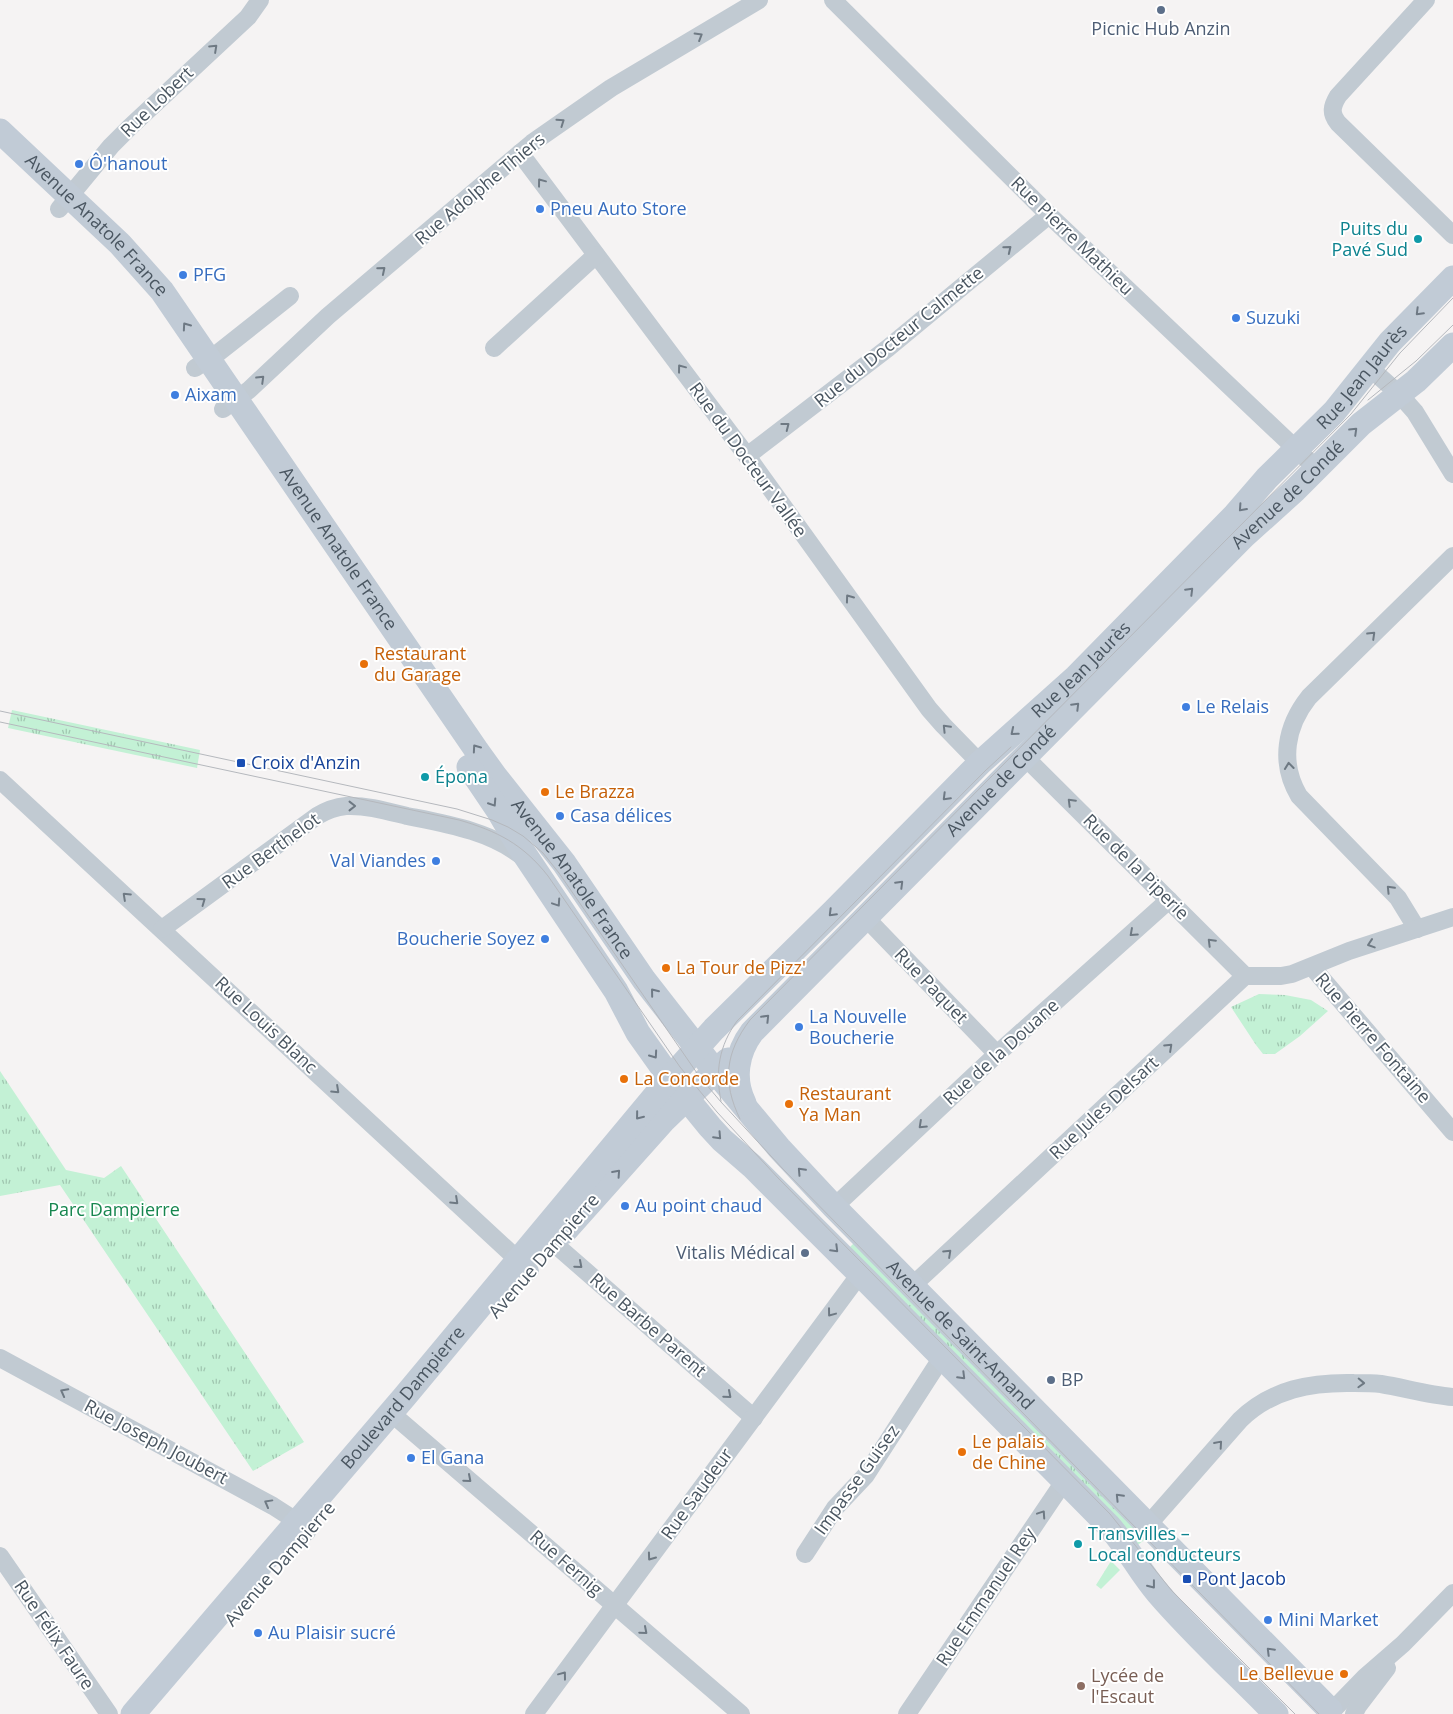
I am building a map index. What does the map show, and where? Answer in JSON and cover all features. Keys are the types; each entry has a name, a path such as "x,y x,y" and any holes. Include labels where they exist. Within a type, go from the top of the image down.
{"main road":[{"name":"Avenue Anatole France","path":"0,132 65,203"},
{"name":"Avenue Anatole France","path":"0,154 138,262 170,302 202,364 230,404 495,776 558,854 644,980 706,1059"},
{"name":"Rue Jean Jaurès","path":"706,1059 725,1018 980,763 1076,677 1235,515 1267,478 1334,412 1390,342 1453,278"},
{"name":"Avenue de Condé","path":"747,1108 742,1098 738,1077 738,1061 752,1032 1240,541 1371,415 1422,376 1453,345"},
{"name":"Avenue Anatole France","path":"230,404 488,795 530,863 616,991 638,1033 678,1088"},
{"path":"671,1013 686,1020 698,1022 725,1018"},
{"path":"706,1059 742,1050"},
{"name":"Avenue Dampierre","path":"548,1238 649,1136 678,1088 706,1059"},
{"name":"Avenue de Saint-Amand","path":"706,1059 779,1148 834,1207 1147,1526 1335,1712"},
{"name":"Avenue de Saint-Amand","path":"678,1088 722,1140 752,1166 1115,1533 1148,1580 1172,1609 1276,1714"},
{"name":"Boulevard Dampierre","path":"133,1714 302,1528 548,1238"},
{"name":"Avenue Dampierre","path":"151,1714 302,1528"}],"street":[{"name":"Rue Lobert","path":"65,203 111,146 130,126 248,17 260,0"},
{"name":"Rue Adolphe Thiers","path":"230,404 257,383 328,316 541,136 611,88 759,0"},
{"name":"Rue Pierre Mathieu","path":"833,0 1049,215 1316,468"},
{"path":"1426,0 1338,96 1332,106 1332,111 1333,118 1453,235"},
{"name":"Rue du Docteur Vallée","path":"520,153 747,456 929,708 980,763"},
{"name":"Rue du Docteur Calmette","path":"747,456 888,348 1049,215"},
{"path":"494,348 596,254"},
{"path":"202,364 290,296"},
{"path":"1370,368 1399,394 1419,418 1453,474"},
{"path":"1417,929 1398,898 1299,796 1290,777 1288,742 1297,714 1309,697 1453,556"},
{"name":"Rue de la Piperie","path":"1026,758 1245,976"},
{"name":"Rue Louis Blanc","path":"0,780 198,961 525,1266"},
{"name":"Rue Berthelot","path":"162,930 317,816 334,808 344,806 365,807 462,828 496,840 530,863"},
{"name":"Rue de la Douane","path":"834,1207 997,1054 1169,900"},
{"path":"1245,976 1280,976 1301,971 1350,951 1453,917"},
{"name":"Rue Paquet","path":"866,918 997,1054"},
{"name":"Rue Pierre Fontaine","path":"1312,967 1453,1132"},
{"name":"Rue Jules Delsart","path":"912,1286 1245,976"},
{"name":"Rue Barbe Parent","path":"548,1238 754,1418"},
{"name":"Rue Saudeur","path":"534,1714 860,1274"},
{"name":"Impasse Guisez","path":"805,1554 835,1508 866,1475 942,1357"},
{"name":"Rue Joseph Joubert","path":"0,1358 273,1506 302,1528"},
{"path":"1147,1526 1240,1420 1254,1408 1272,1397 1306,1386 1328,1382 1378,1384 1453,1397"},
{"name":"Rue Fernig","path":"397,1417 741,1714"},
{"name":"Rue Emmanuel Rey","path":"907,1714 1064,1480"},
{"name":"Rue Félix Faure","path":"0,1556 109,1714"},
{"path":"1335,1712 1372,1670 1403,1644 1453,1593"}],"green space":[{"path":"12,710 200,750 197,768 8,728"},
{"path":"1259,994 1285,995 1311,1000 1328,1011 1300,1036 1275,1054 1263,1054 1231,1007"},
{"name":"Parc Dampierre","path":"0,1071 66,1170 104,1178 121,1166 304,1442 253,1471 60,1185 0,1196"},
{"path":"856,1241 1148,1537 1134,1548 847,1250"},
{"path":"1111,1561 1120,1570 1101,1589 1096,1585"}],"tram line":[{"path":"740,1119 730,1093 729,1068 735,1044 750,1020 1351,414 1400,353 1453,298"},
{"path":"1368,400 1416,361 1453,325"},
{"path":"0,711 457,809 492,820 523,836 543,853 559,873 699,1076 721,1102 783,1169 1319,1714"},
{"path":"0,722 459,820 497,834 519,847 548,876 680,1067 717,1112 778,1178 1110,1514 1172,1591 1295,1714"},
{"path":"721,1101 718,1079 720,1059 726,1040 737,1021 1011,747"}],"place":[{"name":"Picnic Hub Anzin","path":"1161,10"},
{"name":"Ô'hanout","path":"79,164"},
{"name":"Pneu Auto Store","path":"540,209"},
{"name":"Puits du Pavé Sud","path":"1418,239"},
{"name":"PFG","path":"183,275"},
{"name":"Suzuki","path":"1236,318"},
{"name":"Aixam","path":"175,395"},
{"name":"Restaurant du Garage","path":"364,664"},
{"name":"Le Relais","path":"1186,707"},
{"name":"Croix d'Anzin","path":"241,763"},
{"name":"Épona","path":"425,777"},
{"name":"Le Brazza","path":"545,792"},
{"name":"Casa délices","path":"560,816"},
{"name":"Val Viandes","path":"436,861"},
{"name":"Boucherie Soyez","path":"545,939"},
{"name":"La Tour de Pizz'","path":"666,968"},
{"name":"La Nouvelle Boucherie","path":"799,1027"},
{"name":"La Concorde","path":"624,1079"},
{"name":"Restaurant Ya Man","path":"789,1104"},
{"name":"Au point chaud","path":"625,1206"},
{"name":"Vitalis Médical","path":"805,1253"},
{"name":"BP","path":"1051,1380"},
{"name":"Le palais de Chine","path":"962,1452"},
{"name":"El Gana","path":"411,1458"},
{"name":"Transvilles – Local conducteurs","path":"1078,1544"},
{"name":"Pont Jacob","path":"1187,1579"},
{"name":"Mini Market","path":"1268,1620"},
{"name":"Au Plaisir sucré","path":"258,1633"},
{"name":"Le Bellevue","path":"1344,1674"},
{"name":"Lycée de l'Escaut","path":"1081,1686"}]}
